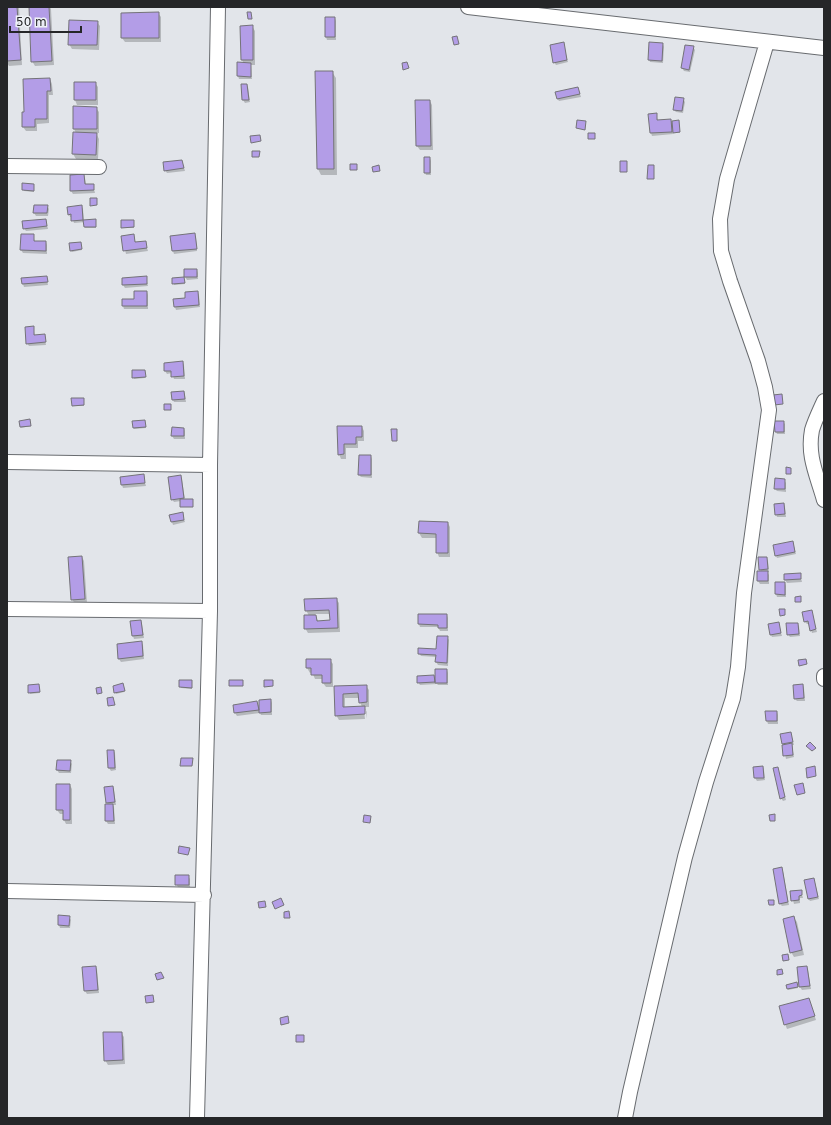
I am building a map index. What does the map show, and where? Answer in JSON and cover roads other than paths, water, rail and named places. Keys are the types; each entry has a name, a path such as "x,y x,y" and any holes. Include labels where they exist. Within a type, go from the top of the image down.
{"street":[{"path":"197,1118 204,895 210,611 210,465 218,7"},
{"path":"468,7 824,48"},
{"path":"625,1118 685,857 706,782 733,698 738,667 744,593 769,410 758,361 730,281 722,251 720,218 726,179 766,42"},
{"path":"7,166 99,167"},
{"path":"822,408 813,428 810,442 810,455 824,500"},
{"path":"7,462 210,465"},
{"path":"7,609 210,611"},
{"path":"7,891 204,895"}]}
